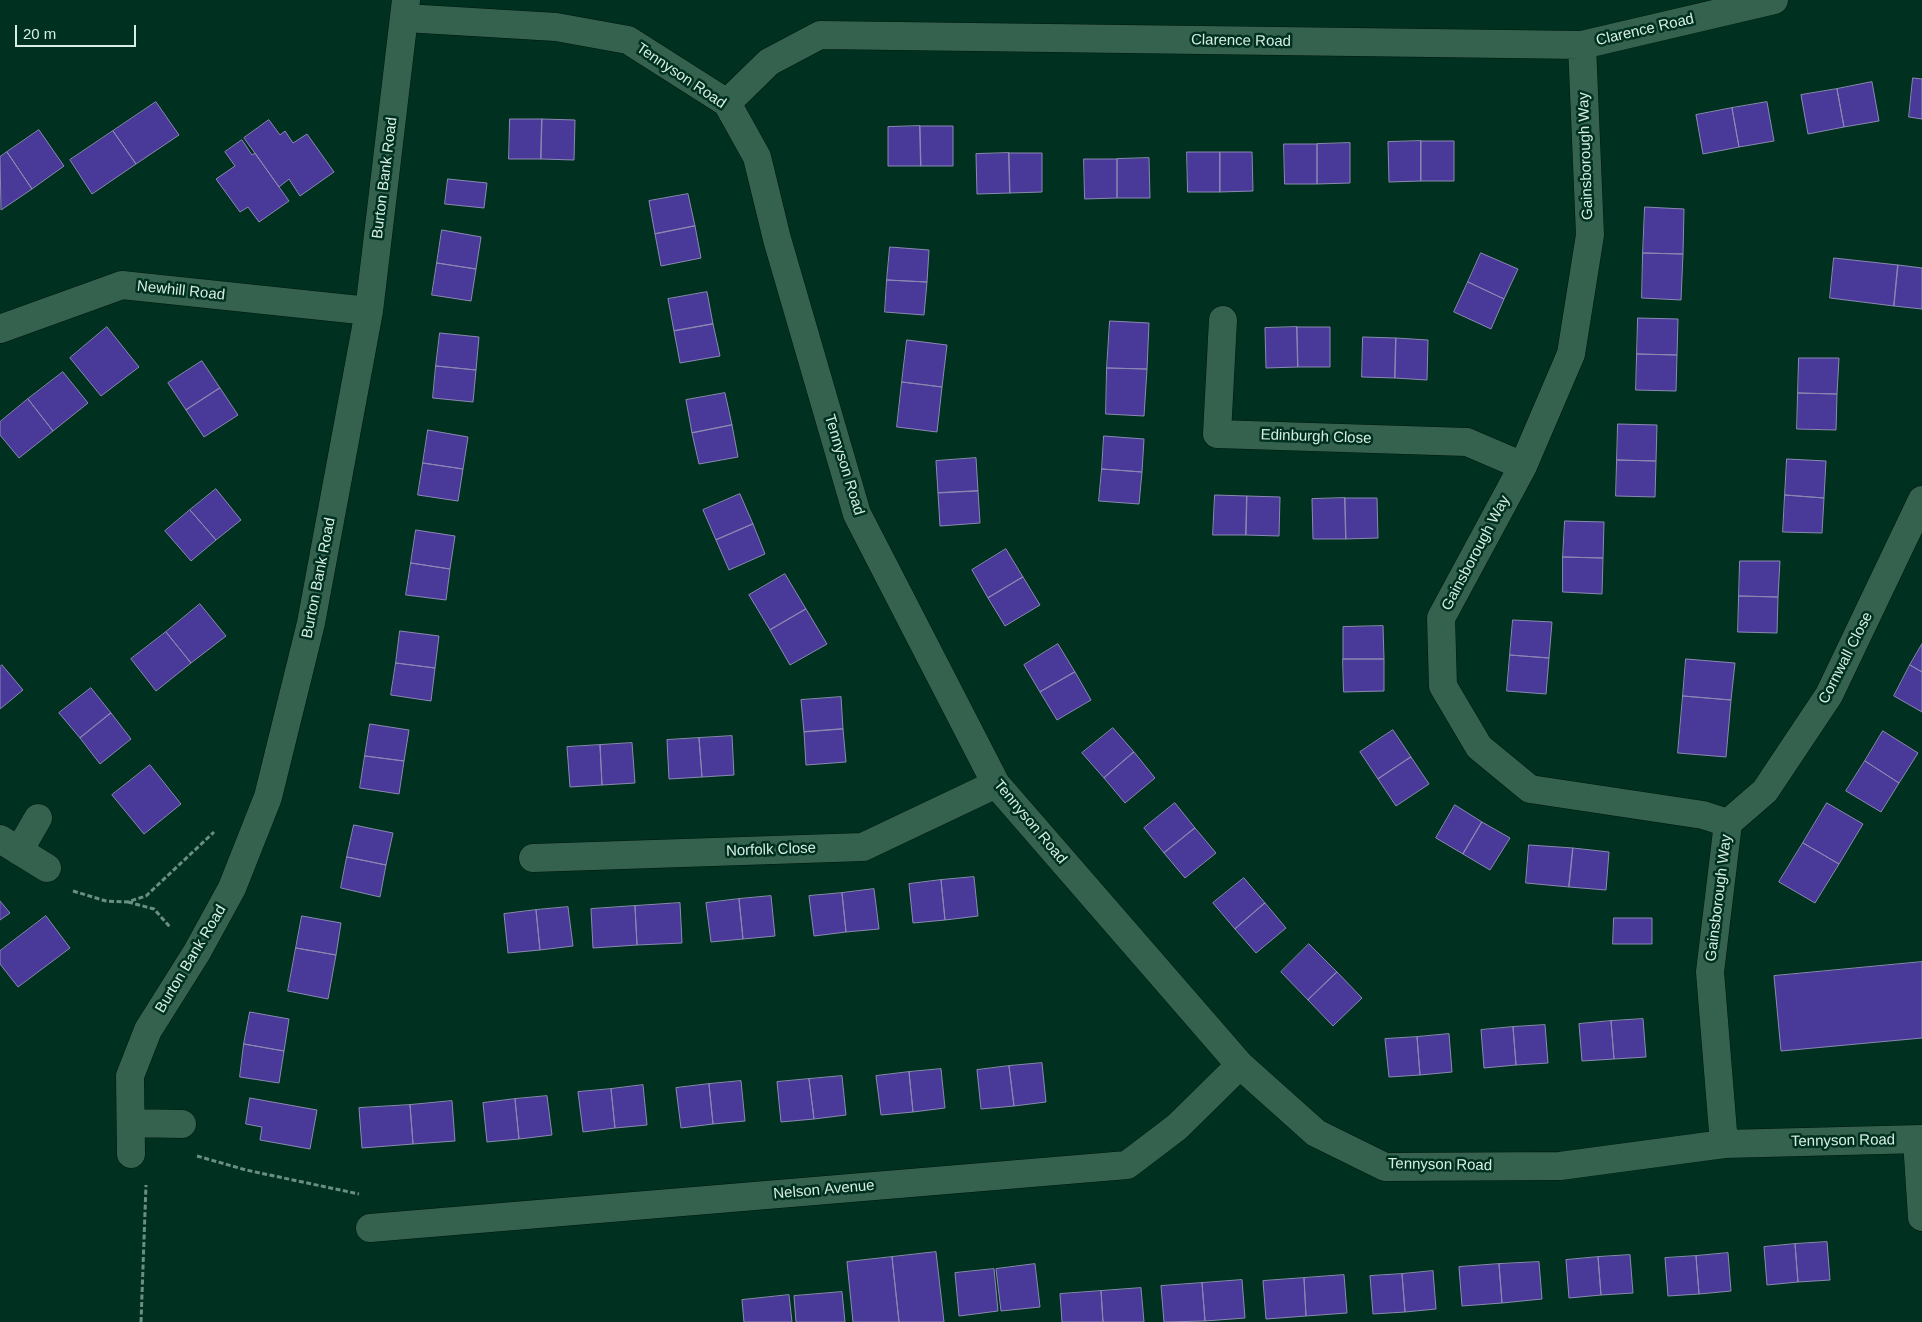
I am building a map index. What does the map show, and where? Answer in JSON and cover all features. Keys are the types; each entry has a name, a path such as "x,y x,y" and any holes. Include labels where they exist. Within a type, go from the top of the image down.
{"street":[{"name":"Clarence Road","path":"727,103 769,62 820,36 1582,45 1774,0"},
{"name":"Tennyson Road","path":"405,9 556,27 628,40 727,103 757,157 777,239 857,514 996,784 1240,1065 1316,1133 1386,1167 1560,1166 1724,1144 1919,1139"},
{"name":"Burton Bank Road","path":"131,1154 130,1076 148,1030 183,975 232,888 268,797 311,624 369,312 405,9"},
{"name":"Gainsborough Way","path":"1582,45 1590,235 1571,354 1523,466 1441,618 1443,686 1479,747 1530,788 1703,815 1728,824 1710,972 1724,1144"},
{"name":"Newhill Road","path":"0,329 122,285 369,312"},
{"name":"Edinburgh Close","path":"1222,320 1217,434 1467,442 1523,466"},
{"name":"Cornwall Close","path":"1728,824 1764,791 1829,695 1922,500"},
{"name":"Norfolk Close","path":"533,858 863,847 996,784"},
{"path":"38,818 10,845 47,868"},
{"name":"Nelson Avenue","path":"370,1228 1127,1165 1177,1127 1240,1065"},
{"path":"131,1123 182,1124"},
{"path":"1919,1139 1922,1217"}],"path":[{"path":"127,902 146,896 221,826"},
{"path":"47,868 65,887 86,896 106,901 127,902 154,909 168,924 180,945 183,975"},
{"path":"131,1154 147,1160 141,1322"},
{"path":"192,1155 246,1170 359,1194 370,1228"}],"building":[{"path":"1913,78 1922,79 1922,119 1909,117"},
{"path":"1872,82 1879,121 1844,127 1837,89"},
{"path":"1837,89 1844,127 1808,134 1801,95"},
{"path":"156,102 179,135 136,164 113,131"},
{"path":"1767,102 1774,141 1739,147 1732,108"},
{"path":"1732,108 1739,147 1703,154 1696,115"},
{"path":"510,119 542,119 541,159 509,159"},
{"path":"542,119 575,120 574,160 541,159"},
{"path":"269,120 280,135 285,131 293,143 307,134 334,172 300,196 289,179 279,187 244,138"},
{"path":"920,126 921,166 888,166 888,127"},
{"path":"920,126 953,126 953,166 921,166"},
{"path":"39,130 64,166 32,189 7,152"},
{"path":"113,131 136,164 92,194 70,160"},
{"path":"242,140 252,155 255,153 289,201 259,222 248,207 240,212 216,179 235,166 225,152"},
{"path":"1421,141 1421,181 1389,182 1388,142"},
{"path":"1421,141 1454,141 1454,181 1421,181"},
{"path":"1350,143 1350,183 1317,184 1317,144"},
{"path":"1284,144 1317,144 1317,184 1285,184"},
{"path":"7,152 32,189 1,210 0,157"},
{"path":"1187,152 1220,152 1220,192 1188,192"},
{"path":"1220,152 1252,152 1253,191 1220,192"},
{"path":"1009,153 1010,193 977,194 976,154"},
{"path":"1009,153 1042,153 1042,192 1010,193"},
{"path":"1149,158 1150,198 1117,198 1117,159"},
{"path":"1084,159 1117,159 1117,198 1085,199"},
{"path":"448,179 487,183 484,208 445,204"},
{"path":"688,194 695,226 655,234 649,201"},
{"path":"1645,207 1684,209 1683,254 1643,253"},
{"path":"695,226 701,258 661,266 655,234"},
{"path":"442,230 481,237 476,269 437,263"},
{"path":"890,247 929,250 927,282 887,280"},
{"path":"1481,253 1518,269 1504,299 1468,282"},
{"path":"1643,253 1683,254 1681,300 1642,298"},
{"path":"1834,258 1898,265 1894,306 1830,298"},
{"path":"437,263 476,269 471,301 432,295"},
{"path":"1898,265 1922,268 1922,309 1894,306"},
{"path":"887,280 927,282 924,315 885,312"},
{"path":"1468,282 1504,299 1491,329 1454,312"},
{"path":"707,292 713,324 674,331 668,299"},
{"path":"1638,318 1678,319 1677,355 1637,354"},
{"path":"1110,321 1149,323 1147,369 1107,368"},
{"path":"713,324 720,356 680,363 674,331"},
{"path":"107,327 139,367 101,396 70,358"},
{"path":"1297,327 1298,367 1266,368 1265,328"},
{"path":"1297,327 1330,327 1330,367 1298,367"},
{"path":"440,333 479,337 476,370 436,366"},
{"path":"1363,337 1396,338 1395,378 1362,377"},
{"path":"1396,338 1428,340 1427,380 1395,378"},
{"path":"907,340 947,345 942,387 902,382"},
{"path":"1637,354 1677,355 1676,391 1636,390"},
{"path":"1799,358 1839,358 1837,394 1798,393"},
{"path":"202,361 220,388 186,410 168,383"},
{"path":"436,366 476,370 473,402 433,398"},
{"path":"1107,368 1147,369 1144,416 1106,414"},
{"path":"63,372 88,403 53,431 28,399"},
{"path":"902,382 942,387 937,432 897,427"},
{"path":"220,388 238,415 204,437 186,410"},
{"path":"725,393 732,425 692,433 686,400"},
{"path":"1798,393 1837,394 1836,430 1797,429"},
{"path":"28,399 53,431 19,458 0,435 0,422"},
{"path":"1618,424 1657,425 1656,461 1617,460"},
{"path":"732,425 738,457 699,464 692,433"},
{"path":"428,430 468,437 463,469 423,463"},
{"path":"1104,436 1144,439 1142,472 1102,469"},
{"path":"976,458 978,491 938,493 936,461"},
{"path":"1787,459 1826,461 1824,498 1785,495"},
{"path":"1617,460 1656,461 1655,497 1616,496"},
{"path":"423,463 463,469 458,501 418,495"},
{"path":"1102,469 1142,472 1139,504 1099,501"},
{"path":"216,489 241,520 216,540 190,510"},
{"path":"978,491 980,523 940,526 938,493"},
{"path":"740,494 753,524 716,540 703,510"},
{"path":"1215,495 1247,496 1246,535 1213,535"},
{"path":"1785,495 1824,498 1822,533 1783,532"},
{"path":"1247,496 1280,497 1279,536 1246,535"},
{"path":"1345,498 1346,539 1313,539 1312,499"},
{"path":"1345,498 1377,498 1378,538 1346,539"},
{"path":"190,510 216,540 191,561 165,531"},
{"path":"1565,521 1604,522 1603,558 1563,557"},
{"path":"753,524 765,554 729,570 716,540"},
{"path":"416,530 455,536 450,569 411,563"},
{"path":"1006,549 1023,577 988,598 972,570"},
{"path":"1563,557 1603,558 1602,594 1563,592"},
{"path":"1740,561 1780,561 1778,597 1739,596"},
{"path":"411,563 450,569 446,600 406,595"},
{"path":"785,574 806,609 770,630 749,595"},
{"path":"1023,577 1040,605 1005,626 988,598"},
{"path":"1739,596 1778,597 1777,633 1738,632"},
{"path":"200,604 226,636 191,663 166,632"},
{"path":"806,609 827,644 790,665 770,630"},
{"path":"1513,620 1552,622 1549,658 1510,655"},
{"path":"1383,626 1384,659 1343,659 1343,627"},
{"path":"400,631 439,636 435,668 396,663"},
{"path":"166,632 191,663 156,691 131,659"},
{"path":"1058,644 1075,672 1040,692 1024,665"},
{"path":"1922,644 1922,672 1910,665"},
{"path":"1510,655 1549,658 1546,694 1507,691"},
{"path":"1343,659 1384,659 1384,691 1344,692"},
{"path":"1686,659 1735,663 1731,700 1683,696"},
{"path":"396,663 435,668 431,701 391,695"},
{"path":"2,665 23,690 0,709 0,667"},
{"path":"1910,665 1922,672 1922,712 1894,696"},
{"path":"1075,672 1091,700 1057,720 1040,692"},
{"path":"91,688 111,713 80,738 59,713"},
{"path":"1683,696 1731,700 1726,757 1678,753"},
{"path":"841,697 843,729 804,732 801,700"},
{"path":"111,713 131,739 100,764 80,738"},
{"path":"370,724 409,730 404,761 365,756"},
{"path":"1113,728 1134,752 1104,778 1082,753"},
{"path":"843,729 846,762 806,765 804,732"},
{"path":"1393,730 1411,757 1378,779 1360,752"},
{"path":"1883,731 1918,753 1899,783 1865,761"},
{"path":"732,736 734,775 702,777 699,738"},
{"path":"699,738 702,777 669,779 667,740"},
{"path":"632,743 635,783 602,785 600,745"},
{"path":"600,745 602,785 570,787 567,747"},
{"path":"1134,752 1155,778 1125,803 1104,778"},
{"path":"365,756 404,761 399,794 360,788"},
{"path":"1411,757 1429,784 1396,806 1378,779"},
{"path":"1865,761 1899,783 1881,812 1846,791"},
{"path":"150,765 181,804 144,834 112,795"},
{"path":"1175,803 1195,828 1164,853 1144,828"},
{"path":"1827,803 1863,824 1839,864 1803,843"},
{"path":"1455,805 1482,822 1463,854 1436,838"},
{"path":"1482,822 1510,838 1490,870 1463,854"},
{"path":"354,825 393,833 386,865 347,857"},
{"path":"1195,828 1216,853 1185,878 1164,853"},
{"path":"1803,843 1839,864 1815,903 1779,882"},
{"path":"1529,845 1573,848 1569,887 1526,883"},
{"path":"1573,848 1609,852 1606,890 1569,887"},
{"path":"347,857 386,865 380,897 341,888"},
{"path":"974,877 978,916 945,920 941,880"},
{"path":"1244,878 1265,903 1235,929 1213,903"},
{"path":"941,880 945,920 913,923 909,884"},
{"path":"874,889 879,929 846,932 842,893"},
{"path":"842,893 846,932 814,936 809,896"},
{"path":"771,896 775,936 743,939 739,899"},
{"path":"739,899 743,939 711,942 706,903"},
{"path":"0,901 10,913 0,920"},
{"path":"680,903 682,943 637,945 635,906"},
{"path":"1265,903 1286,928 1256,953 1235,929"},
{"path":"635,906 637,945 593,948 591,909"},
{"path":"568,907 573,946 540,950 536,910"},
{"path":"536,910 540,950 508,953 504,914"},
{"path":"46,916 70,948 18,987 0,964 0,951"},
{"path":"302,916 341,923 336,955 296,948"},
{"path":"1614,918 1652,918 1652,944 1613,944"},
{"path":"1309,944 1337,972 1308,1000 1281,972"},
{"path":"296,948 336,955 328,999 288,991"},
{"path":"1922,962 1922,1038 1781,1051 1774,976"},
{"path":"1337,972 1362,998 1333,1026 1308,1000"},
{"path":"250,1012 289,1019 284,1051 244,1044"},
{"path":"1643,1019 1646,1057 1614,1059 1611,1021"},
{"path":"1611,1021 1614,1059 1582,1061 1579,1024"},
{"path":"1545,1025 1548,1063 1516,1065 1513,1027"},
{"path":"1513,1027 1516,1065 1484,1068 1481,1030"},
{"path":"1449,1034 1452,1072 1420,1075 1417,1037"},
{"path":"1417,1037 1420,1075 1389,1077 1385,1039"},
{"path":"244,1044 284,1051 279,1083 240,1077"},
{"path":"1042,1063 1046,1102 1014,1106 1009,1066"},
{"path":"1009,1066 1014,1106 981,1109 977,1070"},
{"path":"941,1069 945,1108 913,1112 909,1072"},
{"path":"909,1072 913,1112 881,1115 876,1076"},
{"path":"842,1076 846,1115 814,1119 809,1079"},
{"path":"809,1079 814,1119 781,1122 777,1082"},
{"path":"741,1081 745,1121 713,1124 709,1084"},
{"path":"709,1084 713,1124 681,1128 676,1088"},
{"path":"643,1085 647,1125 615,1128 611,1089"},
{"path":"611,1089 615,1128 583,1132 578,1092"},
{"path":"547,1096 552,1135 519,1139 515,1099"},
{"path":"250,1098 317,1110 310,1149 260,1140 262,1127 246,1124"},
{"path":"515,1099 519,1139 487,1142 483,1103"},
{"path":"452,1101 455,1141 413,1144 410,1105"},
{"path":"410,1105 413,1144 362,1148 359,1108"},
{"path":"1827,1242 1830,1280 1798,1282 1795,1244"},
{"path":"1795,1244 1798,1282 1767,1285 1764,1247"},
{"path":"936,1252 944,1322 899,1322 892,1257"},
{"path":"1728,1253 1731,1291 1699,1294 1696,1256"},
{"path":"1630,1255 1633,1293 1601,1295 1598,1257"},
{"path":"1696,1256 1699,1294 1668,1296 1665,1258"},
{"path":"892,1257 899,1322 853,1322 847,1262"},
{"path":"1598,1257 1601,1295 1569,1298 1566,1260"},
{"path":"1539,1262 1542,1299 1502,1303 1499,1264"},
{"path":"1035,1264 1040,1307 1001,1311 996,1269"},
{"path":"1499,1264 1502,1303 1462,1306 1459,1267"},
{"path":"994,1269 998,1311 959,1316 955,1273"},
{"path":"1433,1271 1436,1309 1405,1312 1402,1274"},
{"path":"1402,1274 1405,1312 1373,1314 1370,1276"},
{"path":"1344,1275 1347,1313 1306,1316 1304,1278"},
{"path":"1304,1278 1306,1316 1266,1319 1263,1281"},
{"path":"1242,1280 1245,1318 1205,1321 1202,1283"},
{"path":"1202,1283 1205,1321 1164,1322 1161,1286"},
{"path":"1141,1288 1144,1322 1103,1322 1101,1291"},
{"path":"1101,1291 1103,1322 1062,1322 1060,1294"},
{"path":"842,1292 845,1322 796,1322 794,1296"},
{"path":"789,1295 792,1322 744,1322 742,1300"}]}
